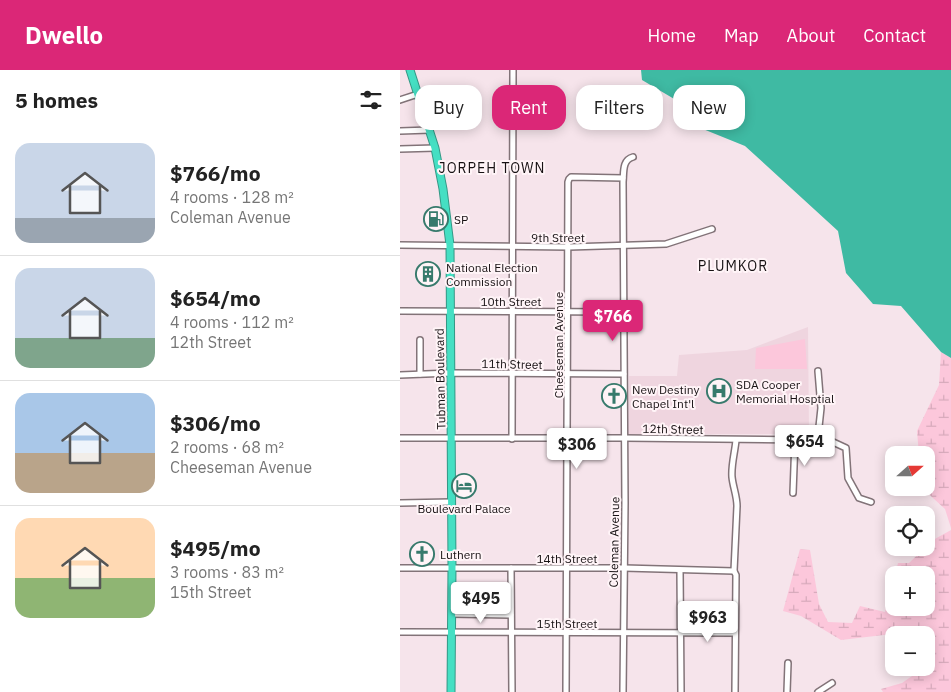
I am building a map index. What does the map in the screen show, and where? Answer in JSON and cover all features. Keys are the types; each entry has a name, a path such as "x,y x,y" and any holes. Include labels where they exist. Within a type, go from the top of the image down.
{"highway":[{"name":"Tubman Boulevard","path":"410,70 415,85"},
{"name":"Tubman Boulevard","path":"430,130 446,204 450,245 452,439 451,692"}],"street":[{"path":"512,439 513,70"},
{"path":"400,100 415,95"},
{"path":"400,131 430,130"},
{"path":"400,149 435,148"},
{"name":"Coleman Avenue","path":"623,692 623,178 625,162 633,157"},
{"name":"Cheeseman Avenue","path":"566,692 568,179 572,177 623,178"},
{"name":"9th Street","path":"400,245 569,247 666,244 712,229"},
{"name":"10th Street","path":"400,311 623,312"},
{"path":"420,340 420,374"},
{"path":"818,371 820,408 818,436 846,448 849,480 859,498 871,502"},
{"name":"11th Street","path":"400,375 451,373 624,374"},
{"name":"12th Street","path":"400,438 810,440 818,436"},
{"path":"734,692 736,575 734,571 737,496 732,479 732,466 736,440"},
{"path":"793,492 795,440"},
{"path":"400,503 451,502"},
{"name":"14th Street","path":"400,568 624,568 730,569 734,571"},
{"path":"511,568 512,692"},
{"path":"680,570 681,692"},
{"path":"452,614 511,615"},
{"name":"15th Street","path":"400,632 735,633"},
{"path":"787,692 788,663"},
{"path":"818,692 832,683"}],"shaded area":[{"path":"641,70 951,70 951,358 941,352 901,306 873,304 846,273 838,231 745,146 705,130 745,130 745,85 673,85 673,98 663,92 663,85 650,85 642,80"},
{"name":"SDA Cooper Memorial Hosptial","path":"808,327 809,434 628,434 629,376 677,376 679,355 747,350"}],"green space":[{"path":"805,339 807,369 755,369 756,348"},
{"path":"941,352 951,358 951,528 945,509 931,496 935,496 935,446 918,446 917,431 939,385"},
{"path":"951,530 951,692 883,692 881,689 902,683 912,676 935,676 935,626 885,626 885,635 841,640 801,616 783,611 800,549 810,550 819,604 828,622 852,623 860,606 885,612 885,616 935,616 935,566 897,566 898,563 909,563 916,556 935,556 935,539"}],"place":[{"name":"SP","path":"436,219"},
{"name":"National Election Commission","path":"428,274"},
{"name":"SDA Cooper Memorial Hosptial","path":"719,391"},
{"name":"New Destiny Chapel Int'l","path":"614,396"},
{"name":"Boulevard Palace","path":"464,486"},
{"name":"Luthern","path":"422,554"}],"district":[{"name":"JORPEH TOWN","path":"492,168"},
{"name":"PLUMKOR","path":"733,266"}]}
